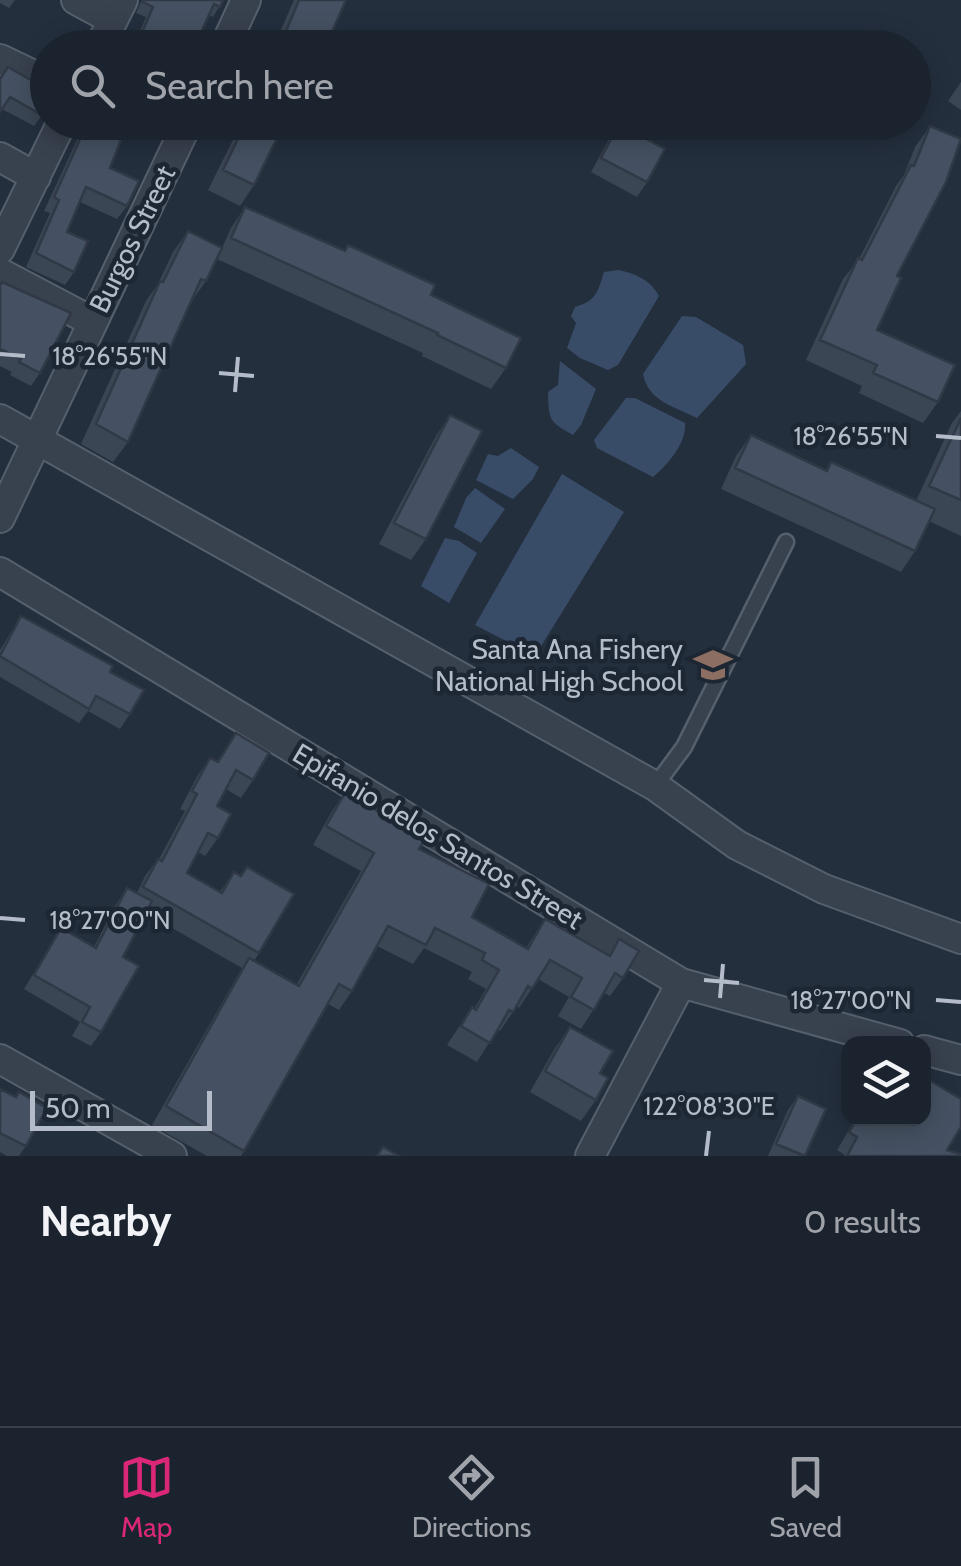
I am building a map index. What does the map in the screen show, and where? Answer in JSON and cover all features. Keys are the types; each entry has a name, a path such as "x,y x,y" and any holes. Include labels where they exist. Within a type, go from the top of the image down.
{"street":[{"path":"76,0 118,10"},
{"path":"232,30 246,0"},
{"path":"0,59 30,73"},
{"path":"0,249 53,140"},
{"name":"Burgos Street","path":"0,518 179,140"},
{"path":"0,157 36,176"},
{"path":"0,273 93,322"},
{"path":"0,419 654,786 736,845 824,888 961,938"},
{"name":"Epifanio delos Santos Street","path":"0,572 681,983 871,1036"},
{"path":"590,1156 681,983"},
{"path":"931,1052 961,1060"},
{"path":"0,1059 172,1156"}],"lane":[{"path":"654,786 684,747 786,542"}],"water":[{"path":"618,270 641,278 659,296 618,365 608,370 567,348 576,323 571,316 575,307 595,295 604,272"},
{"path":"682,316 696,317 743,345 746,364 697,418 656,397 643,374"},
{"path":"560,361 596,389 573,435 554,423 550,414 548,392 558,385"},
{"path":"626,398 635,398 685,423 675,453 653,477 597,448 594,440"},
{"path":"511,448 539,467 513,499 476,480 488,454 498,456"},
{"path":"562,474 624,512 535,656 475,625"},
{"path":"475,488 505,509 481,543 454,527 466,498"},
{"path":"445,538 459,541 477,553 449,603 421,586"}],"building":[{"path":"223,0 220,7 214,4 202,30 143,30 153,7 143,2"},
{"path":"299,0 346,0 333,30 286,30"},
{"path":"8,67 30,79 30,108 10,97 0,112 0,79"},
{"path":"931,126 961,139 946,182 897,276 901,278 877,330 955,365 938,402 873,373 877,365 820,340 858,258 862,260 911,165 914,166 924,140 931,140"},
{"path":"80,140 121,140 110,168 139,181 127,206 86,187 67,232 88,241 74,272 36,253 59,200 54,197"},
{"path":"237,140 276,140 254,185 223,170"},
{"path":"611,140 648,140 665,149 647,182 601,158"},
{"path":"245,207 345,251 348,245 435,285 431,295 521,338 506,368 231,238"},
{"path":"188,231 222,248 206,281 201,279 128,442 96,424 160,281 163,282"},
{"path":"2,282 71,313 40,373 0,349"},
{"path":"450,415 482,431 426,539 394,523"},
{"path":"961,418 961,500 929,486"},
{"path":"751,435 827,471 831,462 935,509 915,551 735,468"},
{"path":"21,616 113,666 110,672 144,690 130,714 96,696 89,709 0,656"},
{"path":"236,733 269,753 253,780 236,770 217,806 231,814 218,838 208,833 187,873 222,893 234,872 241,876 247,867 294,894 259,953 143,887 158,859 162,861 197,794 192,791 210,758 218,762"},
{"path":"345,793 426,838 419,849 489,884 472,917 528,949 545,919 610,956 619,939 639,951 623,978 615,973 594,1010 571,997 582,978 550,960 532,989 528,986 513,1012 509,1010 490,1043 461,1026 472,1007 476,1010 499,970 482,960 485,953 435,928 426,945 388,926 352,991 339,984 244,1151 166,1106 249,958 299,986 374,853 326,826"},
{"path":"127,888 152,901 123,957 139,966 101,1032 82,1022 90,1007 34,975 61,928 96,948"},
{"path":"570,1027 613,1051 600,1073 608,1078 596,1100 545,1071"},
{"path":"931,1081 961,1099 961,1127 947,1150 960,1156 847,1156 857,1137 849,1132 853,1126 931,1126"},
{"path":"0,1089 16,1097 19,1092 47,1108 26,1146 0,1133"},
{"path":"798,1096 826,1109 805,1156 776,1144"},
{"path":"383,1147 399,1156 377,1156"}],"place":[{"name":"Santa Ana Fishery National High School","path":"713,665"}]}
